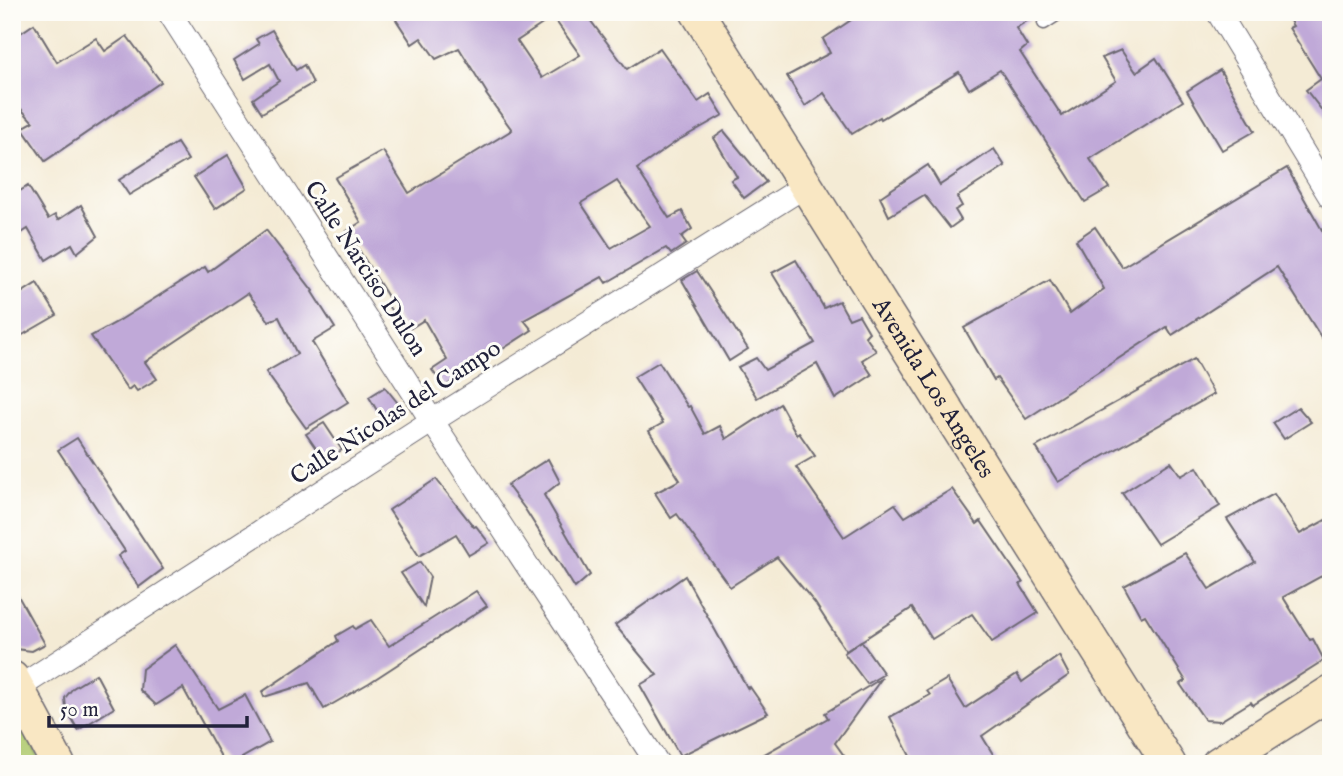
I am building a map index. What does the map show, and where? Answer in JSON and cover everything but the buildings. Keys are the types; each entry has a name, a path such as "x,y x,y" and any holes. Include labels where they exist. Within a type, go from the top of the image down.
{"main road":[{"name":"Avenida Los Angeles","path":"697,12 1170,764"},
{"path":"15,683 58,764"},
{"path":"1218,764 1331,692"}],"street":[{"name":"Calle Narciso Dulon","path":"169,12 432,421 658,764"},
{"path":"1218,12 1331,198"},
{"name":"Calle Nicolas del Campo","path":"15,683 805,186"}],"lane":[{"path":"1044,23 1061,12"}],"green space":[{"path":"12,706 43,764 12,764"}]}
